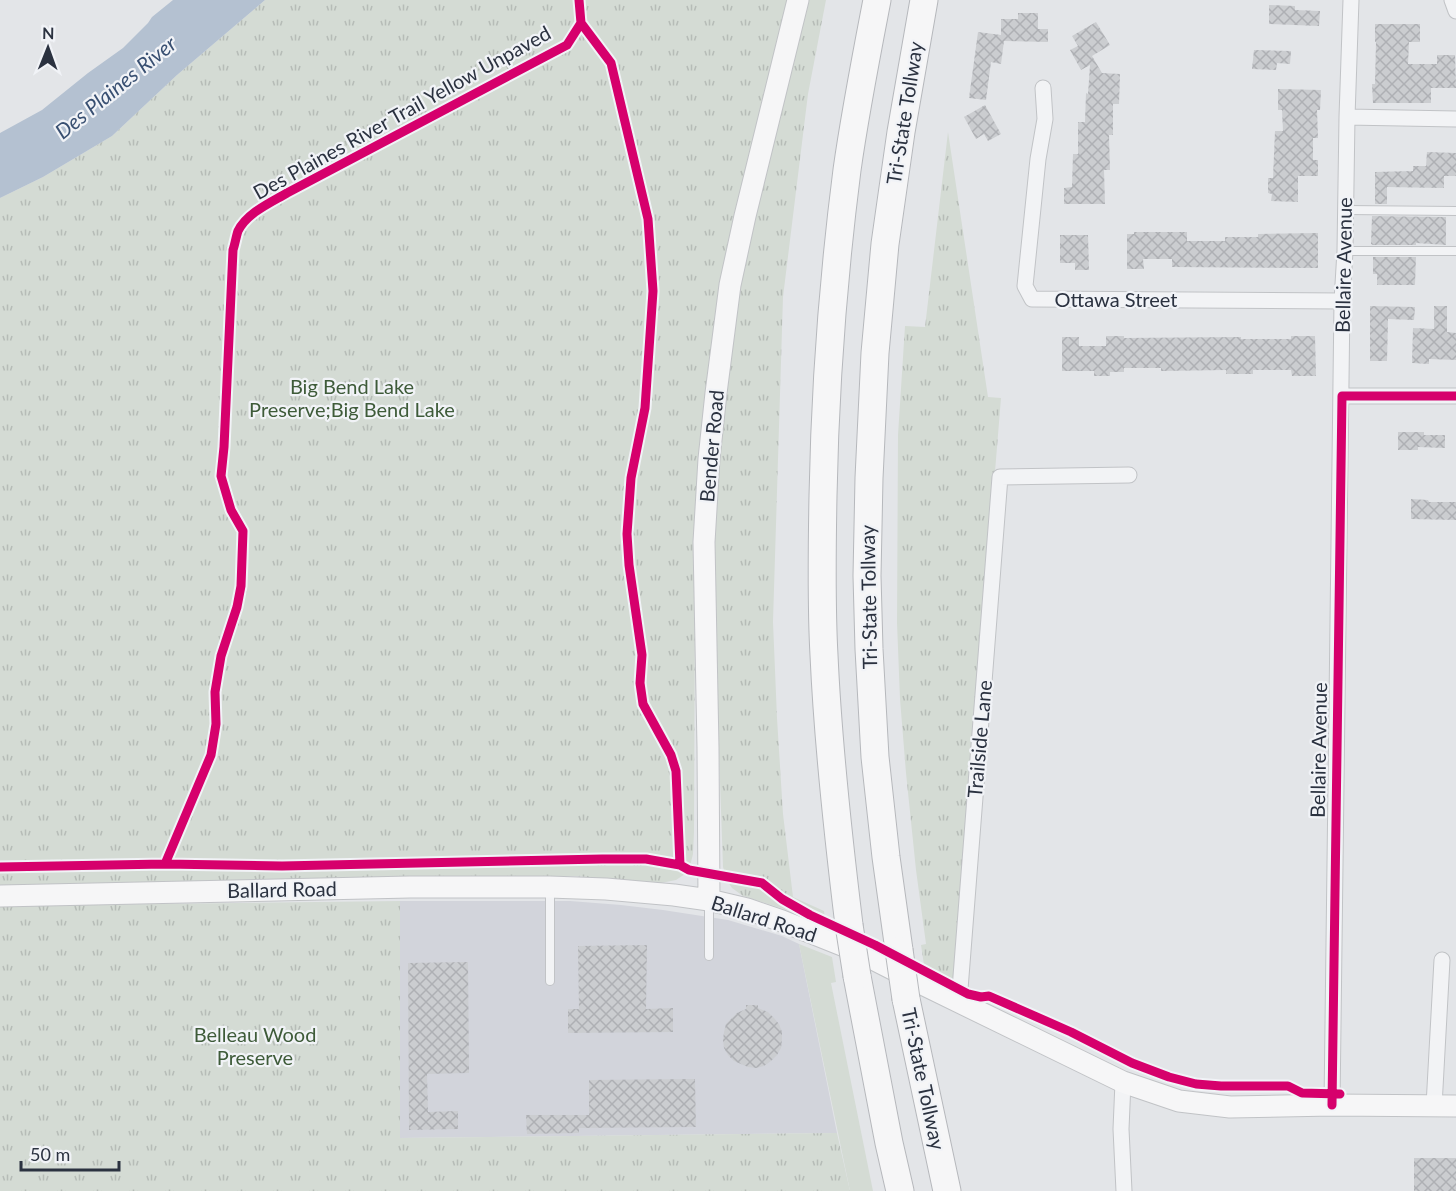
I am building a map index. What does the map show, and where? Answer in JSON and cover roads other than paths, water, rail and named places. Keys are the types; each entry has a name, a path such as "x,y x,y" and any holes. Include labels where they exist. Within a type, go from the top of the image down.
{"highway":[{"path":"877,0 847,169 837,254 825,405 822,548 824,654 830,764 849,925 900,1191"},
{"name":"Tri-State Tollway","path":"924,0 901,132 885,244 875,353 867,576 875,757 886,857 906,999 947,1191"}],"street":[{"name":"Bender Road","path":"709,900 704,542 709,459 730,285 798,0"},
{"name":"Bellaire Avenue","path":"1332,1105 1342,301 1351,0"},
{"path":"1452,0 1456,11"},
{"name":"Ottawa Street","path":"1043,88 1045,119 1038,159 1025,286 1032,299 1342,301"},
{"path":"1347,117 1456,119"},
{"path":"1342,396 1456,396"},
{"name":"Trailside Lane","path":"959,1002 1000,477 1129,475"},
{"name":"Ballard Road","path":"0,896 398,887 549,887 606,889 709,900 747,909 782,921 857,951 1123,1082 1179,1101 1230,1107 1456,1106"},
{"path":"1434,1106 1442,960"},
{"path":"1123,1082 1121,1129 1124,1191"}],"lane":[{"path":"1345,210 1456,212"},
{"path":"1345,251 1456,251"},
{"path":"549,887 550,981"},
{"path":"709,900 709,956"}],"water":[{"name":"Des Plaines River","path":"173,0 265,0 177,75 112,136 43,177 0,198 0,133 42,110 123,48 152,17"}],"park label":[{"name":"Big Bend Lake Preserve;Big Bend Lake","path":"352,398"},
{"name":"Belleau Wood Preserve","path":"255,1046"}]}
